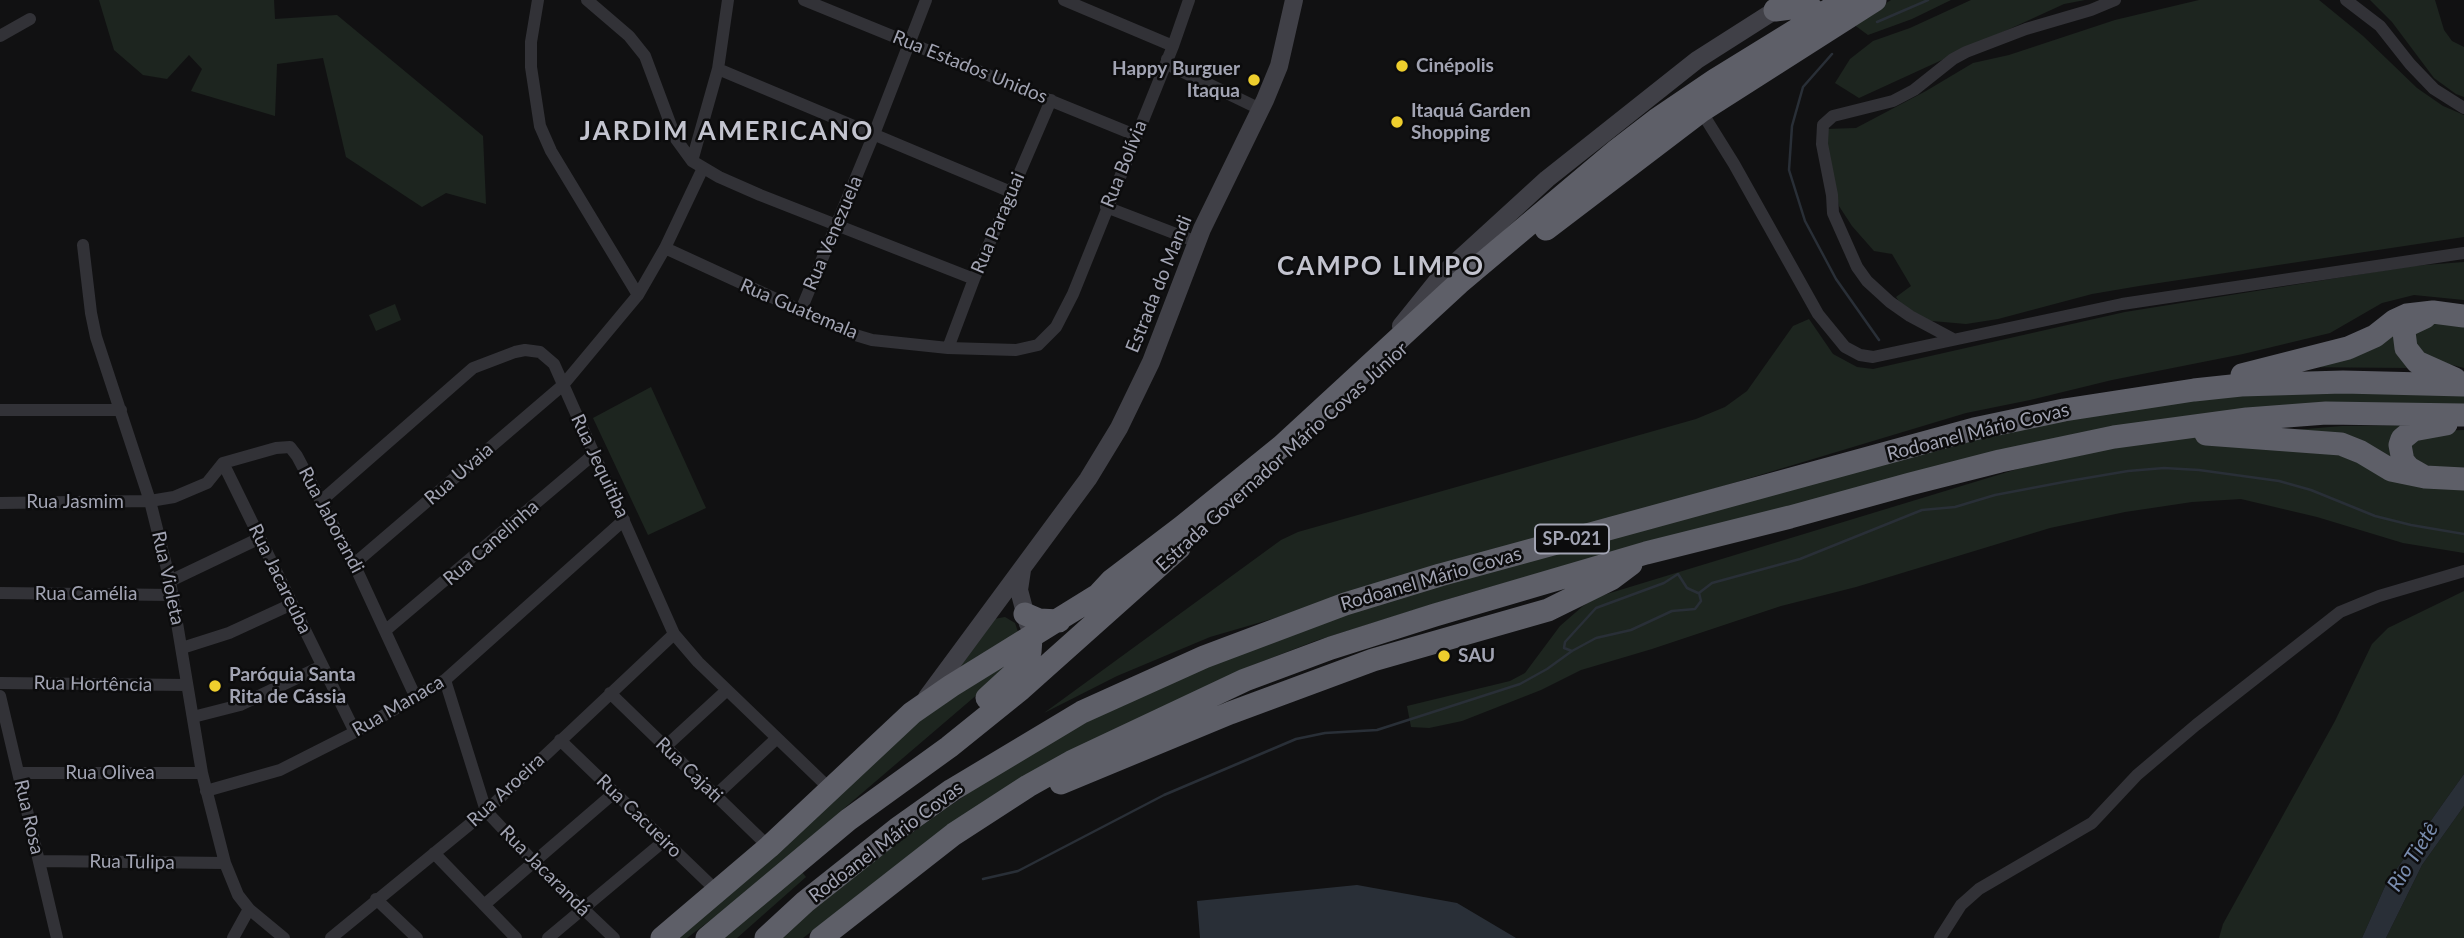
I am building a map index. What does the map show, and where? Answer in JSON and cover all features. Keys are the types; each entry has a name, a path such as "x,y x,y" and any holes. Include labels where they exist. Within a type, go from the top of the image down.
{"highway":[{"name":"Estrada Governador Mário Covas Júnior","path":"662,938 769,847 912,713 1098,595 1111,581 1282,446 1459,283 1617,150 1715,80 1845,0"},
{"name":"Estrada Governador Mário Covas Júnior","path":"707,938 848,820 940,754 1021,690 1204,525 1358,394 1465,292 1701,111 1875,0"},
{"path":"1783,5 1806,6 1812,9 1816,28 1802,46"},
{"path":"2194,390 2348,348 2367,340 2407,315 2426,312 2454,315"},
{"path":"2454,315 2421,318 2408,325 2404,332 2404,343 2410,356 2417,362 2464,384"},
{"name":"Rodoanel Mário Covas","path":"766,938 813,896 897,829 991,766 1082,712 1119,694 1296,621 1440,575 1974,429 2064,410 2194,390 2297,382 2464,384"},
{"name":"Rodoanel Mário Covas","path":"821,938 954,834 1071,762 1245,681 1331,648 1435,614 1646,553 2000,461 2114,437 2326,413 2464,415"},
{"path":"2426,477 2409,468 2403,461 2400,445 2402,439 2413,430 2464,422"},
{"path":"2176,428 2216,435 2341,444 2361,452 2391,470 2426,477 2464,479"},
{"path":"1025,614 1039,620 1059,621"},
{"path":"848,820 1018,670 1030,652 1031,638"}],"main road":[{"name":"Estrada do Mandi","path":"912,713 954,663 1088,479 1119,428 1151,362 1197,242 1279,66 1294,0"},
{"path":"1348,387 1442,275 1518,204 1696,60 1783,5"},
{"path":"1023,565 1019,590 1031,638"},
{"path":"989,613 1005,610 1025,614"}],"street":[{"path":"538,0 531,42 531,67 540,125 551,151 638,295"},
{"path":"587,0 629,36 645,56 676,139 697,164 748,190 974,279"},
{"name":"Rua Uvaia","path":"355,564 563,385 638,295 665,248 697,164 718,69 728,0"},
{"name":"Rua Estados Unidos","path":"804,0 1135,135"},
{"name":"Rua Venezuela","path":"801,310 926,0"},
{"path":"1064,0 1173,46"},
{"name":"Rua Bolívia","path":"1056,327 1073,294 1189,0"},
{"path":"1953,338 1910,316 1890,302 1867,281 1857,267 1833,213 1822,144 1823,125 1833,116 1893,100 1914,89 1966,52 2115,0"},
{"path":"2346,0 2380,26 2434,89 2464,108"},
{"path":"0,36 30,19"},
{"path":"1167,59 1173,67 1260,109"},
{"path":"718,69 1011,192"},
{"name":"Rua Paraguai","path":"948,348 974,279 1051,100"},
{"path":"1701,111 1734,164 1818,314 1845,347 1860,355 1873,357 2122,304 2464,253"},
{"path":"1106,207 1197,242"},
{"name":"Rua Violeta","path":"83,245 93,325 150,501 170,581 202,772 225,863 238,895 249,909 284,938"},
{"name":"Rua Guatemala","path":"665,248 852,334 872,340 948,348 1016,351 1029,348 1045,339 1056,327"},
{"name":"Rua Jequitiba","path":"321,501 472,368 525,350 540,352 554,364 674,634 776,739 830,789"},
{"path":"0,410 121,410"},
{"name":"Rua Jaborandi","path":"150,501 174,497 207,483 223,463 276,448 290,447 298,456 355,564 416,698"},
{"name":"Rua Canelinha","path":"386,630 594,454"},
{"name":"Rua Jacareúba","path":"223,463 355,732"},
{"name":"Rua Jasmim","path":"0,503 150,501"},
{"name":"Rua Manaca","path":"206,791 280,770 355,732 445,680 624,520"},
{"path":"170,581 260,538"},
{"path":"1940,938 1961,905 1979,889 2092,823 2137,775 2340,612 2379,596 2464,571"},
{"name":"Rua Camélia","path":"0,593 173,595"},
{"path":"182,648 229,633 292,604"},
{"name":"Rua Aroeira","path":"331,938 486,811 674,634"},
{"path":"193,717 240,705 323,666"},
{"name":"Rua Jacarandá","path":"445,680 486,811 535,863 613,938"},
{"name":"Rua Hortência","path":"0,683 187,685"},
{"path":"666,747 727,690"},
{"name":"Rua Cajati","path":"610,693 769,847"},
{"name":"Rua Rosa","path":"0,696 57,938"},
{"path":"716,795 776,739"},
{"name":"Rua Cacueiro","path":"560,740 718,892"},
{"name":"Rua Olivea","path":"19,773 202,772"},
{"path":"484,905 614,793"},
{"path":"548,938 664,841"},
{"path":"434,853 516,938"},
{"name":"Rua Tulipa","path":"40,861 225,863"},
{"path":"376,899 417,938"},
{"path":"233,938 249,909"}],"shaded area":[{"path":"99,0 274,0 275,19 337,15 483,136 486,204 446,193 422,207 346,157 323,58 277,64 275,116 191,91 202,69 189,55 167,79 143,75 114,50"},
{"path":"1891,0 1951,0 1912,19 1868,35 1853,24"},
{"path":"1971,0 2085,0 2064,4 1859,98 1835,83 1850,59 1873,41 1910,28"},
{"path":"2199,0 2319,0 2363,36 2417,88 2443,106 2464,115 2464,237 2092,294 1998,319 1966,324 1921,320 1906,312 1896,297 1911,286 1892,254 1874,251 1839,206 1824,146 1826,129 1856,128 1973,63 2009,55 2115,20"},
{"path":"2370,0 2435,0 2444,30 2452,41 2464,47 2464,97 2434,78 2392,22"},
{"path":"2464,262 2464,300 2414,295 2382,303 2330,333 1966,413 1210,637 1117,676 1044,713 1281,540 1298,532 1696,419 1725,407 1747,391 1793,326 1809,319 1833,354 1857,367 1873,369 2125,312 2412,266"},
{"path":"395,304 401,320 376,331 369,315"},
{"path":"2437,323 2464,326 2464,368 2425,358 2416,351 2413,336 2425,325"},
{"path":"2395,328 2412,368 2291,367"},
{"path":"651,387 706,508 648,535 593,418"},
{"path":"2233,392 2464,392 2464,404 2262,409 1608,554 1462,595 1315,641 1248,667 1088,743 917,851 803,938 773,938 850,876 1029,754 1120,704 1317,621 1957,439"},
{"path":"2411,425 2400,434 2394,446 2399,471 2353,442 2323,436 2358,449 2389,469 2414,479 2464,482 2464,553 2403,543 2317,517 2241,499 2192,502 2125,512 2050,528 1856,587 1781,606 1581,670 1541,690 1462,721 1429,728 1411,727 1407,706 1510,681 1525,673 1560,626 1597,597 2053,456 2148,438 2202,433 2313,436 2270,432 2342,426"},
{"path":"2464,430 2464,471 2421,469 2406,443 2436,431"},
{"path":"2464,591 2464,774 2386,884 2362,938 2219,938 2223,924 2335,721 2372,644 2388,628"},
{"path":"1005,617 1015,623 1019,635 948,679 994,619"},
{"path":"1017,654 1007,669 766,878 687,938 673,938 928,708"},
{"path":"2464,806 2464,938 2386,938 2422,865"},
{"path":"802,872 806,877 737,938 721,938"}],"water":[{"name":"Rio Tietê","path":"2464,774 2464,806 2422,865 2386,938 2362,938 2386,884"},
{"path":"1357,885 1457,903 1516,938 1200,938 1197,901"}],"waterway":[{"path":"1877,22 1928,0"},
{"path":"1832,54 1803,87 1792,126 1789,170 1805,221 1836,279 1879,340"},
{"path":"983,879 1018,871 1164,795 1296,739 1325,733 1377,730 1520,684 1596,638 1631,630 1672,611 1695,609 1701,601 1699,593 1712,583 1800,559 1922,510 1955,507 1995,495 2069,481 2164,468 2279,481 2311,490 2375,516 2464,534"},
{"path":"1572,651 1564,648 1565,642 1596,608 1664,583 1678,574 1687,588 1698,593"}],"place":[{"name":"Cinépolis","path":"1402,66"},
{"name":"Happy Burguer Itaqua","path":"1254,80"},
{"name":"Itaquá Garden Shopping","path":"1397,122"},
{"name":"SAU","path":"1444,656"},
{"name":"Paróquia Santa Rita de Cássia","path":"215,686"}],"district":[{"name":"JARDIM AMERICANO","path":"727,132"},
{"name":"CAMPO LIMPO","path":"1381,267"}]}
